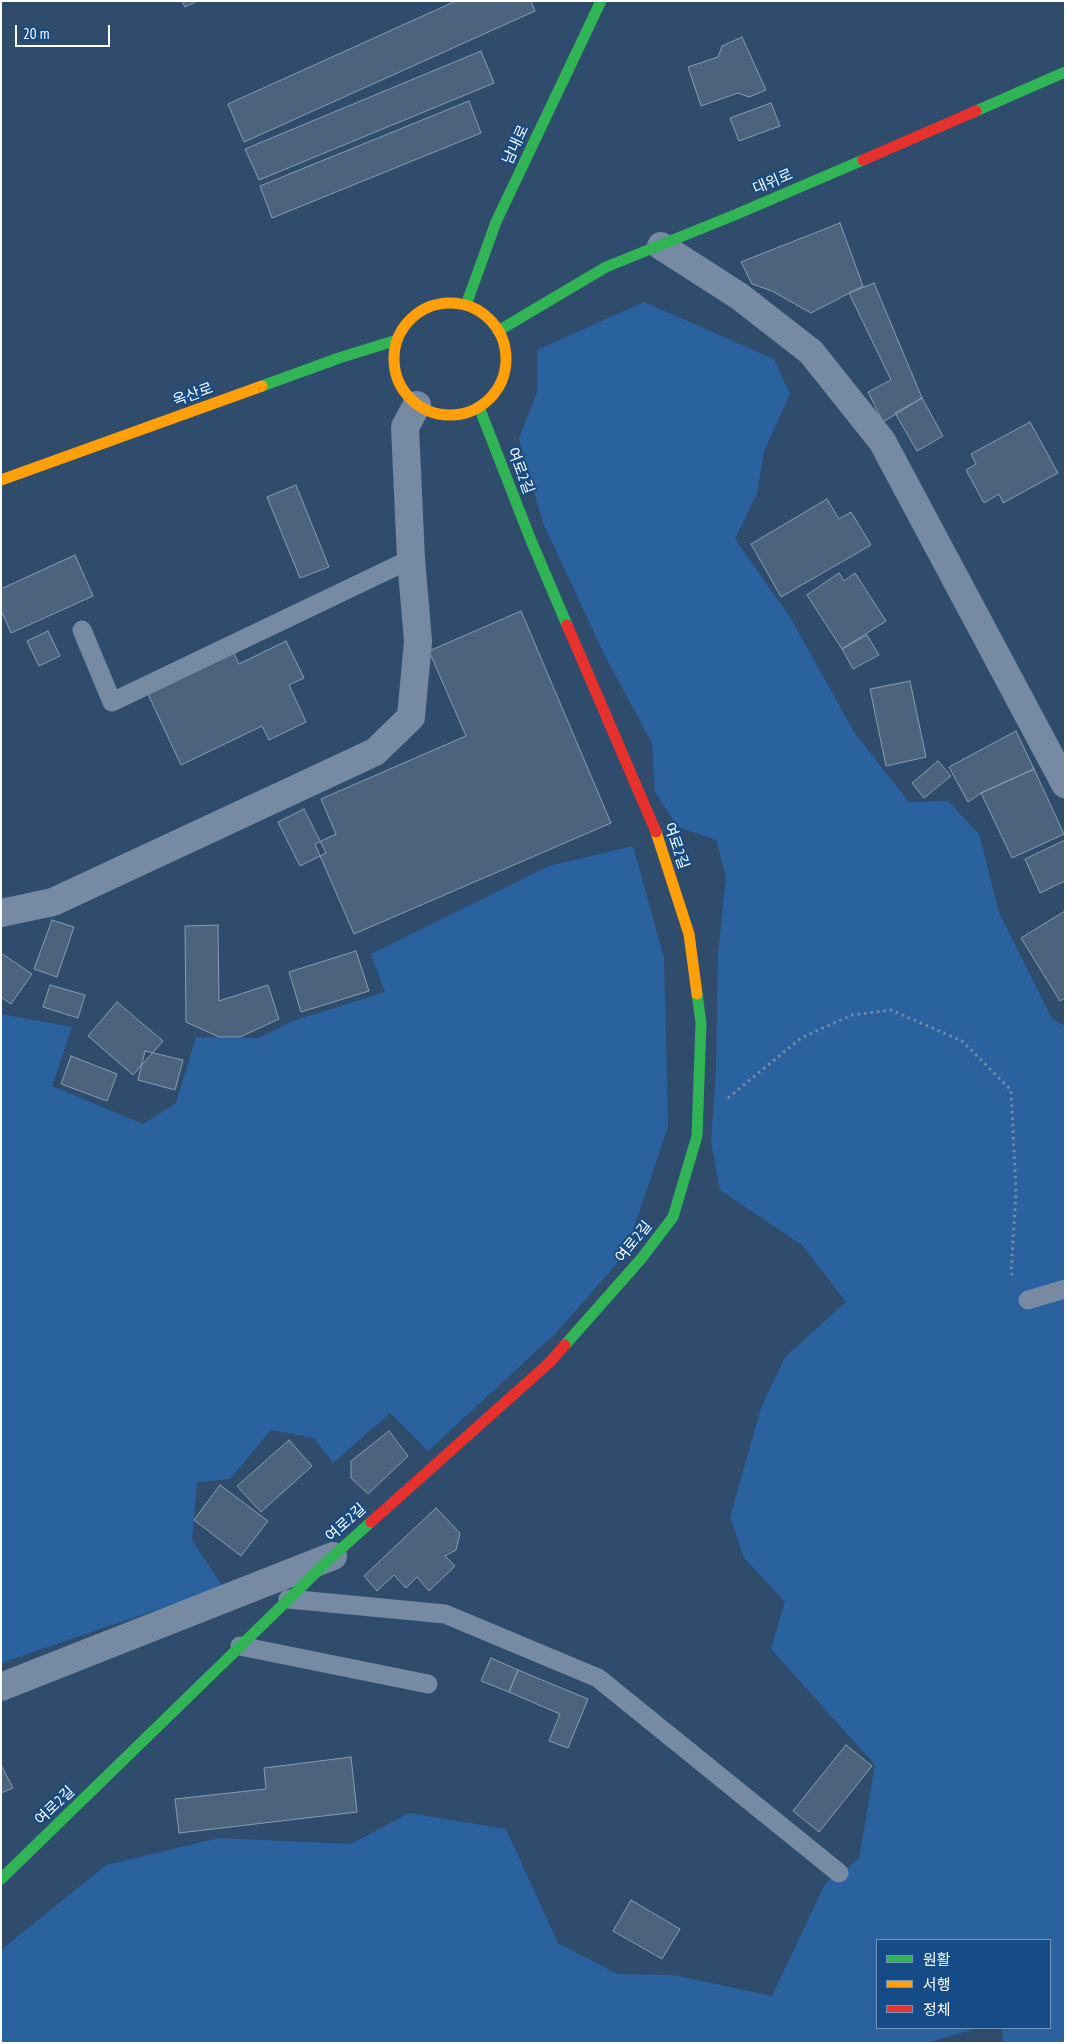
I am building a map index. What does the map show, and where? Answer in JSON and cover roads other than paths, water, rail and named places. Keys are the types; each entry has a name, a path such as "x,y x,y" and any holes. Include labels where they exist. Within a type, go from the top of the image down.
{"street":[{"name":"남내로","path":"466,305 496,222 600,1"},
{"name":"대위로","path":"498,331 606,267 661,246 1065,72"},
{"path":"661,246 739,296 811,352 882,442 1065,784"},
{"path":"450,303 466,305 479,311 490,320 498,331 505,347 506,364 501,381 492,396 480,407 464,414 448,416 432,413 417,406 404,392 396,376 393,358 396,340 404,325 417,313 432,305 450,303"},
{"name":"옥산로","path":"1,480 339,358 396,340"},
{"path":"1,913 53,902 375,752 411,717 418,641 411,559 405,428 417,406"},
{"name":"여로2길","path":"1,1879 333,1556 549,1363 641,1259 673,1217 697,1136 698,1119 701,1023 689,934 657,835 530,538 480,407"},
{"path":"1,1687 333,1556"}],"lane":[{"path":"82,630 112,702 411,559"},
{"path":"1028,1300 1065,1289"},
{"path":"288,1599 445,1614 598,1678 839,1873"},
{"path":"240,1646 428,1684"}]}
